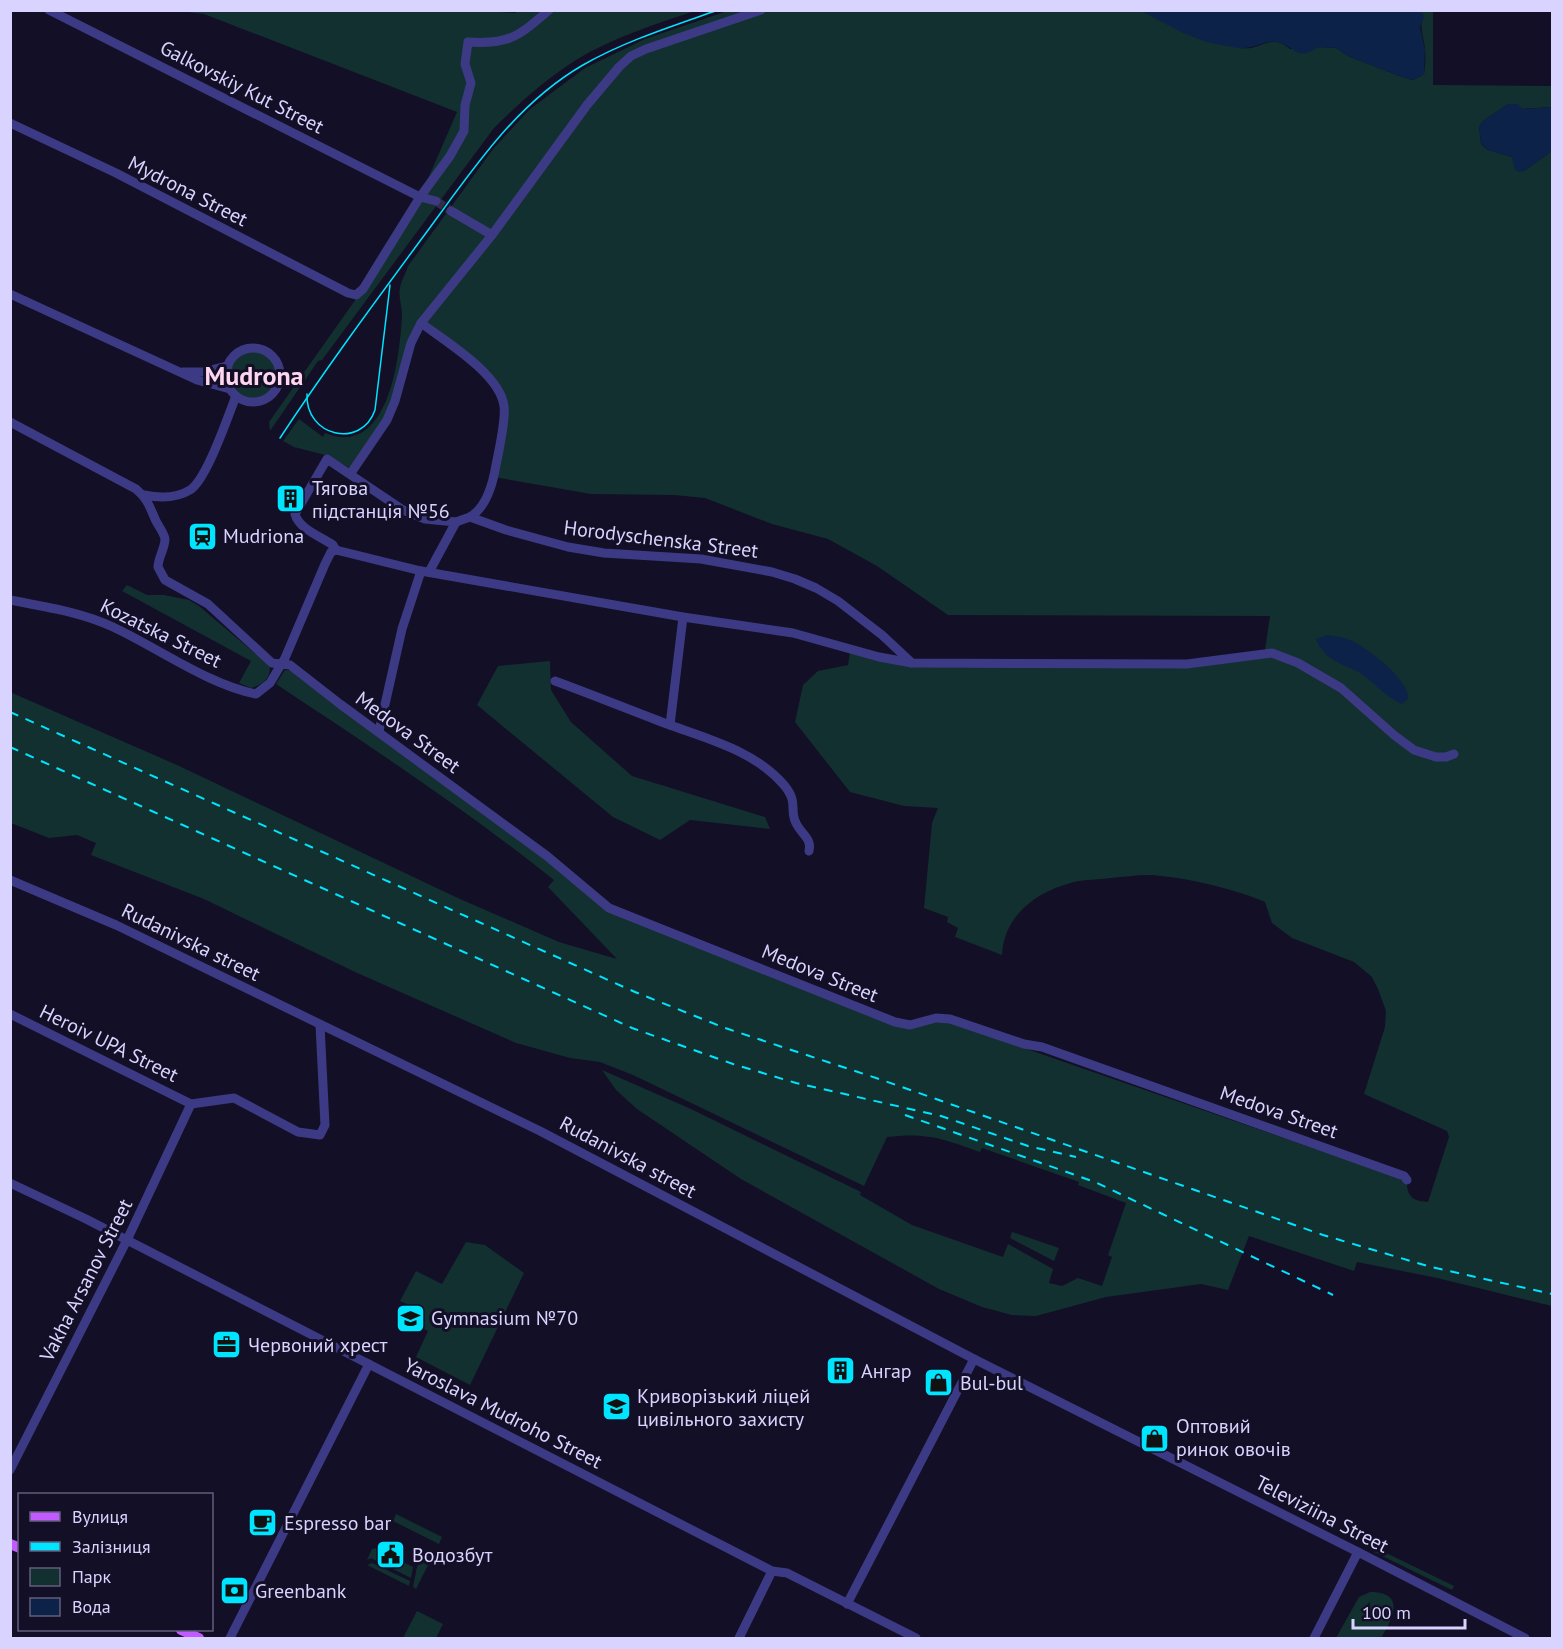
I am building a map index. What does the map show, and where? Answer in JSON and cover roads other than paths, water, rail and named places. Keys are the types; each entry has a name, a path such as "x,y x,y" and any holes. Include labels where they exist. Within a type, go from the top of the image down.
{"main road":[{"path":"185,1631 199,1638"}],"street":[{"name":"Galkovskiy Kut Street","path":"49,10 420,197 436,201"},
{"path":"420,197 450,156 464,131 466,100 471,83 465,64 468,42 489,43 509,39 524,32 549,10"},
{"path":"351,473 387,420 395,401 411,343 421,323 492,235 587,105 619,67 631,56 646,49 761,10"},
{"name":"Mydrona Street","path":"10,123 116,174 348,294 356,295 363,289 420,197"},
{"path":"452,211 492,235"},
{"path":"10,294 197,380 233,393 250,402 266,399 277,388 280,377 279,368 269,354 254,348 238,353 228,366 226,375 233,393 207,466 198,483 190,490 171,496 159,498 144,495 10,422"},
{"path":"421,323 467,358 491,380 501,395 505,407 494,477 482,507 470,518 456,522 425,519 415,516 327,459 295,514 297,521 328,541 336,550 425,572 683,617 793,633 860,652 912,663 1186,664 1272,653 1298,663 1341,688 1414,750 1436,757 1454,754"},
{"path":"181,371 203,372 228,366"},
{"name":"Medova Street","path":"144,495 164,536 165,541 158,567 165,580 208,604 272,663 291,665 321,690 547,856 609,908 895,1022 910,1025 936,1018 950,1019 1024,1044 1042,1047 1404,1176 1407,1180"},
{"name":"Horodyschenska Street","path":"470,518 568,547 604,553 701,559 763,570 795,579 838,601 882,634 912,663"},
{"path":"379,731 402,629 425,572 456,522"},
{"path":"281,664 325,564 331,552 336,550"},
{"name":"Kozatska Street","path":"10,600 83,615 101,622 234,690 256,694 270,683 281,664"},
{"path":"669,725 683,617"},
{"path":"555,681 754,759 784,785 794,800 794,819 809,839 809,851"},
{"name":"Rudanivska street","path":"10,880 116,925 540,1131 974,1359"},
{"name":"Heroiv UPA Street","path":"10,1014 191,1104"},
{"path":"191,1104 234,1098 298,1132 320,1135 325,1125 320,1025"},
{"name":"Vakha Arsanov Street","path":"10,1470 127,1240 191,1104"},
{"name":"Yaroslava Mudroho Street","path":"10,1183 127,1240 772,1571 788,1573 916,1638"},
{"path":"848,1604 974,1359"},
{"name":"Televiziina Street","path":"974,1359 1525,1638"},
{"path":"230,1638 369,1364"},
{"path":"1314,1638 1358,1552"},
{"path":"739,1638 772,1571"}],"water":[{"path":"1142,11 1421,11 1424,16 1420,27 1425,50 1424,74 1413,80 1402,77 1348,56 1336,48 1318,47 1311,52 1300,53 1277,42 1243,48 1215,44 1183,33"},
{"path":"1508,104 1518,104 1523,109 1552,107 1552,151 1524,171 1519,172 1515,170 1512,157 1488,150 1481,143 1479,127 1483,121"},
{"path":"1327,635 1350,640 1377,657 1403,683 1408,699 1402,704 1396,701 1360,673 1329,657 1316,639"}],"tunnel":[{"path":"436,201 451,211"}],"tram line":[{"path":"280,438 348,339 474,168 493,144 534,101 558,82 599,56 649,34 718,10"},
{"path":"307,394 309,408 315,420 324,428 335,433 347,434 368,423 375,410 390,285"}],"railway":[{"path":"10,712 635,992 725,1028 879,1079 1323,1235 1431,1267 1552,1294"},
{"path":"10,747 632,1028 733,1064 796,1083 941,1116 1028,1146 1076,1157"},
{"path":"905,1115 1095,1182 1333,1295"}],"place":[{"name":"Тягова підстанція №56","path":"291,499"},
{"name":"Mudriona","path":"202,536"},
{"name":"Gymnasium №70","path":"410,1318"},
{"name":"Червоний хрест","path":"227,1345"},
{"name":"Ангар","path":"840,1371"},
{"name":"Bul-bul","path":"939,1383"},
{"name":"Криворізький ліцей цивільного захисту","path":"616,1407"},
{"name":"Оптовий ринок овочів","path":"1155,1438"},
{"name":"Espresso bar","path":"263,1523"},
{"name":"Водозбут","path":"391,1555"},
{"name":"Greenbank","path":"234,1591"}],"district":[{"name":"Mudrona","path":"254,375"}]}
